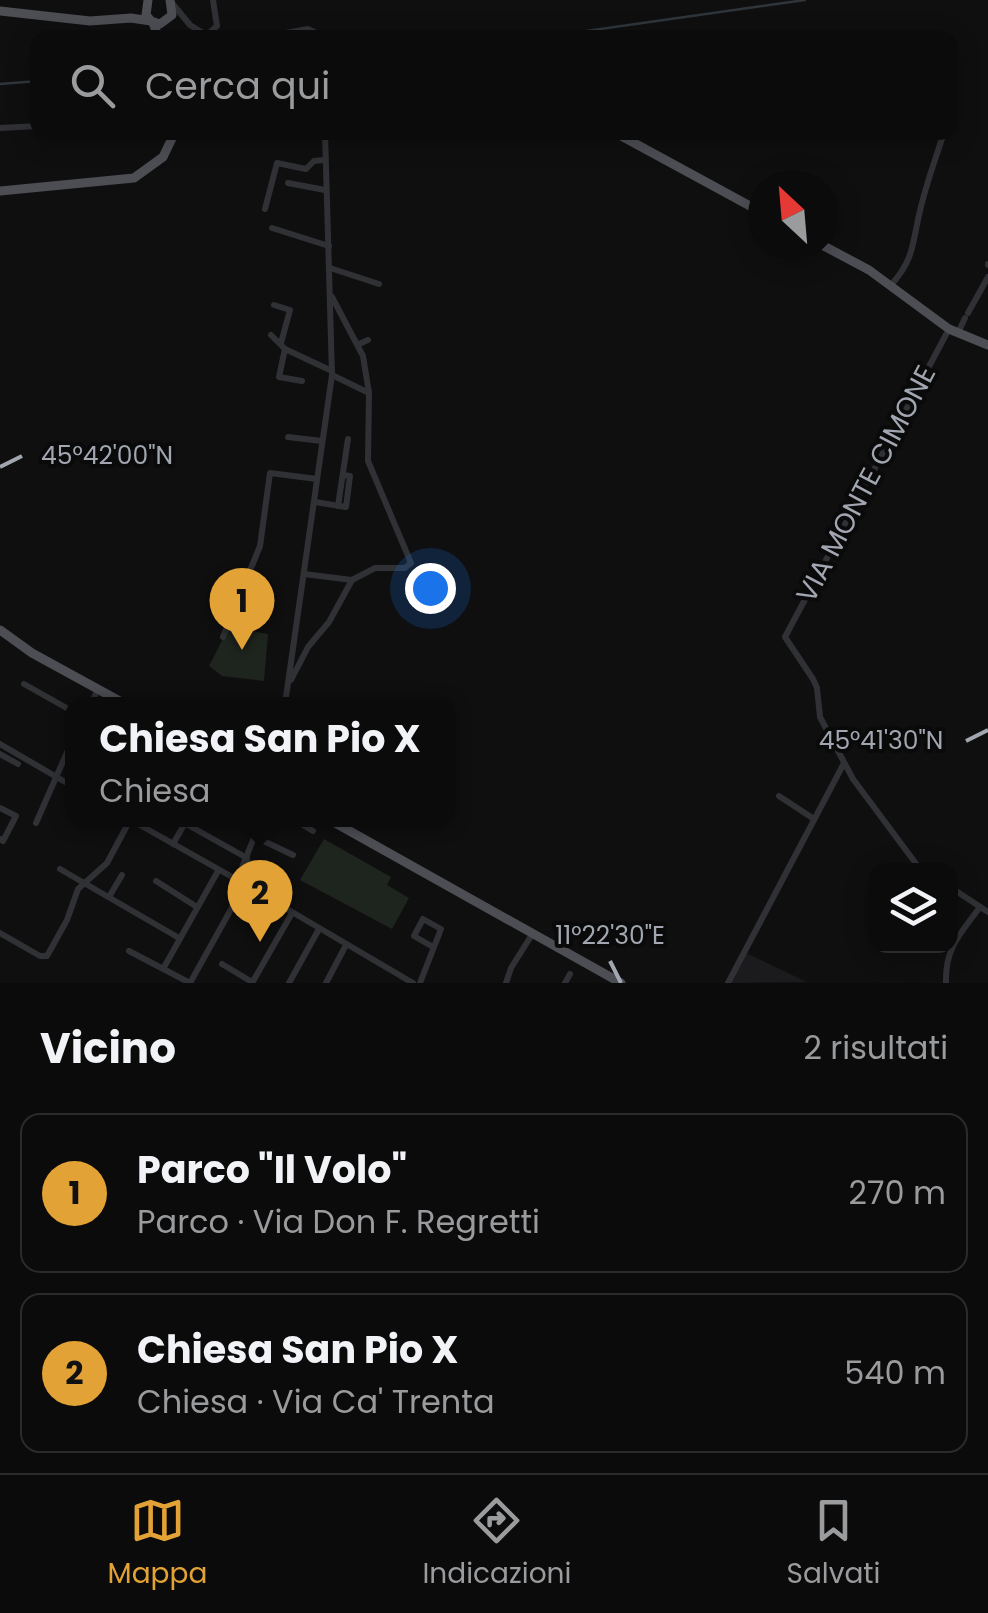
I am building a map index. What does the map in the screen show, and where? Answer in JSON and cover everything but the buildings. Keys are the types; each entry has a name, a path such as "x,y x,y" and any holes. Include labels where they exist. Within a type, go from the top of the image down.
{"main road":[{"path":"116,19 147,1"},
{"path":"147,1 144,10 162,29"},
{"path":"162,29 172,16 171,2"},
{"path":"0,11 90,21 116,19 162,29"},
{"path":"0,192 134,178 163,157 169,140"},
{"path":"629,140 748,205"},
{"path":"838,254 891,285 953,331 988,345"},
{"path":"0,630 32,653 112,697"},
{"path":"343,827 621,983"}],"street":[{"path":"212,0 216,26 213,30"},
{"path":"171,2 197,30"},
{"path":"0,128 30,126"},
{"path":"286,697 332,373 325,140"},
{"path":"891,285 906,267 915,246 920,208 941,140"},
{"path":"265,208 276,163 306,169 314,161 324,160"},
{"path":"288,183 325,190"},
{"path":"272,228 329,246"},
{"path":"330,268 379,284"},
{"name":"VIA MONTE CIMONE","path":"844,762 820,717 818,688 785,640 953,331 988,276"},
{"path":"289,680 294,679 308,647 352,580 375,568 406,568 411,563 368,460 369,393 359,344 331,296"},
{"path":"274,305 290,310 279,376 302,381"},
{"path":"271,335 282,347 369,393"},
{"path":"359,344 368,340"},
{"path":"288,438 322,441"},
{"path":"314,502 338,506 348,439"},
{"path":"222,637 260,546 270,473 317,479"},
{"path":"304,574 352,580"},
{"path":"24,684 65,707"},
{"path":"94,697 98,689"},
{"path":"0,744 65,782"},
{"path":"0,754 18,764"},
{"path":"36,823 65,757"},
{"path":"728,983 844,762 870,803 918,863"},
{"path":"779,796 814,819"},
{"path":"0,808 16,816 3,840 0,839"},
{"path":"0,933 40,956 47,956 83,883 107,863 126,827"},
{"path":"143,827 412,983"},
{"path":"173,844 180,827"},
{"path":"192,827 282,882"},
{"path":"129,952 190,983 240,880 259,827"},
{"path":"306,827 312,831"},
{"path":"255,837 293,855"},
{"path":"60,869 180,938"},
{"path":"163,968 218,871"},
{"path":"109,897 122,875"},
{"path":"156,882 197,907"},
{"path":"946,983 946,958 951,948 986,910 958,892"},
{"path":"222,964 252,982 292,913"},
{"path":"420,983 441,930 424,920 414,936 433,947"},
{"path":"290,983 319,929"},
{"path":"506,983 533,932"},
{"path":"326,983 346,945"},
{"path":"566,983 570,974"}],"shaded area":[{"path":"229,627 268,634 264,681 222,676 209,666"},
{"path":"324,839 391,877 387,885 409,898 392,929 300,880"},
{"path":"744,952 807,982 728,983"}],"waterway":[{"path":"593,30 805,0"},
{"path":"0,84 30,82"}],"place":[{"name":"Parco \"Il Volo\"","path":"242,650"},
{"name":"Chiesa San Pio X","path":"260,942"}]}
